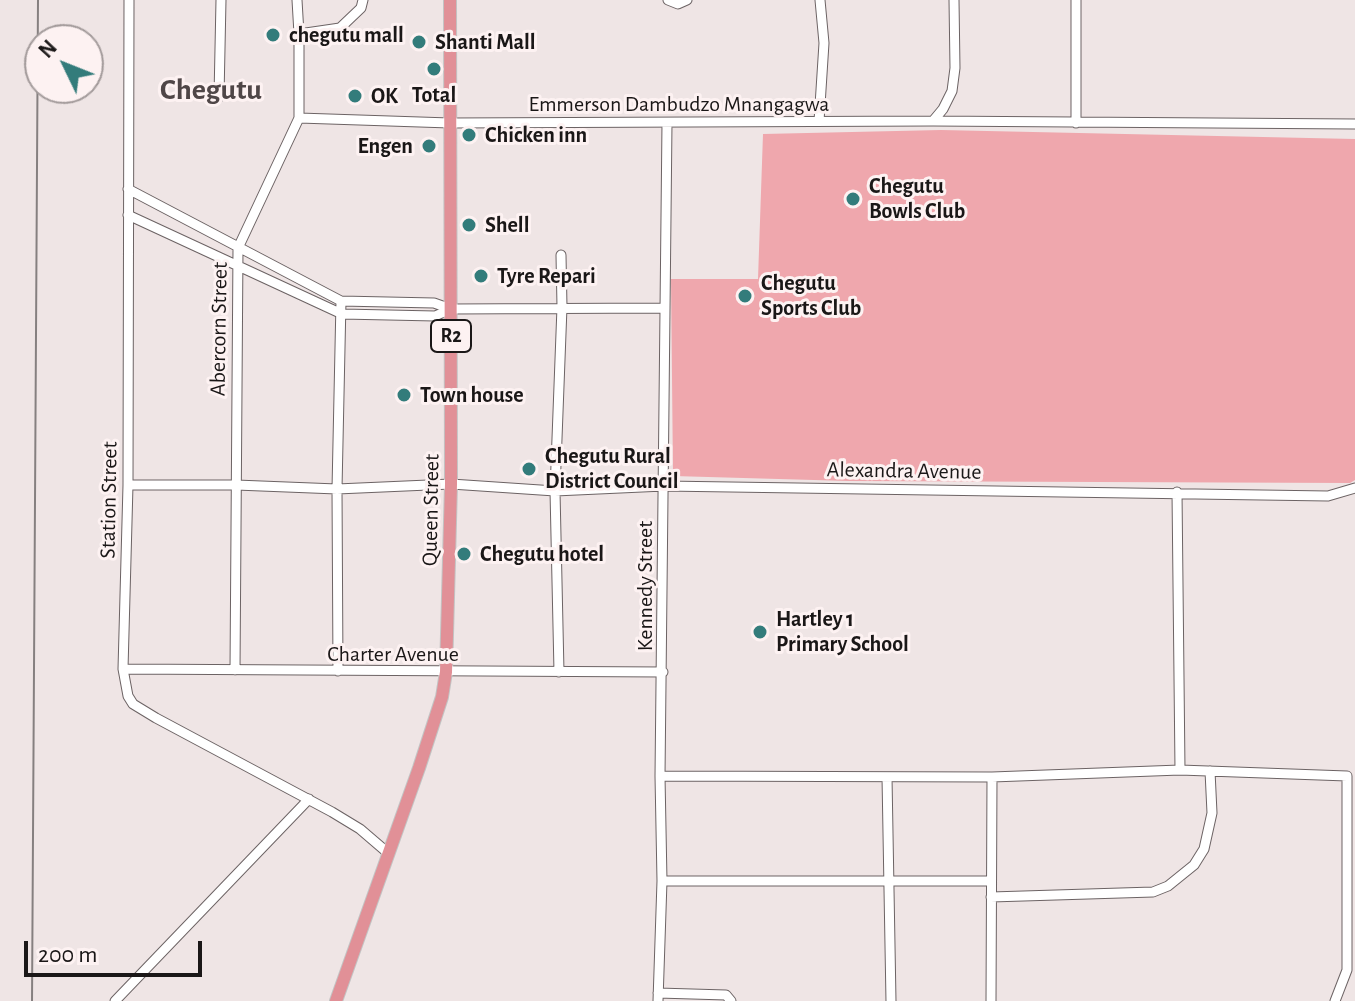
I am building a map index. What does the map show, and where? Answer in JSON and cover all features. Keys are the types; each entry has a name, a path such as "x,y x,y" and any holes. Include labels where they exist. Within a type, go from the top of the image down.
{"highway":[{"name":"Queen Street","path":"336,1001 419,768 442,697 446,672 451,484 450,0"}],"street":[{"name":"Station Street","path":"129,0 128,485 123,669 128,696 141,709 360,829 388,853"},
{"path":"219,97 221,0"},
{"name":"Abercorn Street","path":"235,670 238,248 299,118 297,0"},
{"path":"299,34 340,28 361,8 363,0"},
{"path":"668,0 678,4 687,0"},
{"path":"819,121 824,43 820,0"},
{"path":"933,121 952,91 955,68 954,0"},
{"path":"1076,0 1076,123"},
{"name":"Emmerson Dambudzo Mnangagwa","path":"299,118 450,123 933,121 1355,124"},
{"name":"Kennedy Street","path":"658,997 662,881 660,776 667,123"},
{"path":"128,189 341,301 434,303 451,309 664,308"},
{"path":"128,215 342,314 435,316 451,309"},
{"path":"559,672 555,491 561,255"},
{"path":"338,671 337,489 341,301"},
{"name":"Alexandra Avenue","path":"128,485 337,489 451,484 555,491 664,486 1328,496 1355,488"},
{"path":"1177,492 1180,770"},
{"name":"Charter Avenue","path":"123,669 663,672"},
{"path":"660,776 992,777 1180,770 1351,776 1347,970 1335,1001"},
{"path":"991,897 1153,892 1168,886 1194,865 1204,849 1212,813 1210,771"},
{"path":"887,777 891,1001"},
{"path":"991,1001 992,777"},
{"path":"115,1001 309,799"},
{"path":"662,881 990,881"},
{"path":"658,997 726,995 731,1001"}],"shaded area":[{"path":"941,130 1355,139 1355,480 1350,483 849,481 673,476 671,279 758,279 763,134"}],"railway":[{"path":"32,1001 38,0"}],"place":[{"name":"chegutu mall","path":"273,35"},
{"name":"Shanti Mall","path":"419,42"},
{"name":"Total","path":"434,69"},
{"name":"OK","path":"355,96"},
{"name":"Chicken inn","path":"469,135"},
{"name":"Engen","path":"429,146"},
{"name":"Chegutu Bowls Club","path":"853,199"},
{"name":"Shell","path":"469,225"},
{"name":"Tyre Repari","path":"481,276"},
{"name":"Chegutu Sports Club","path":"745,296"},
{"name":"Town house","path":"404,395"},
{"name":"Chegutu Rural District Council","path":"529,469"},
{"name":"Chegutu hotel","path":"464,554"},
{"name":"Hartley 1 Primary School","path":"760,632"}],"district":[{"name":"Chegutu","path":"211,90"}]}
